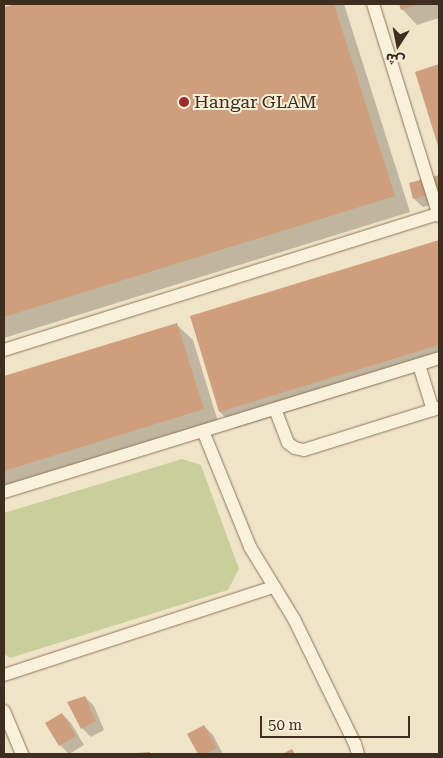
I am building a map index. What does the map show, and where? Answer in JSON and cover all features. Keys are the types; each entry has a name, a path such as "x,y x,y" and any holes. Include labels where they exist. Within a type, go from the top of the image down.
{"lane":[{"path":"4,350 439,215 373,4"},
{"path":"4,492 439,358"},
{"path":"275,409 288,443 295,448 304,450 436,409 419,365"},
{"path":"203,431 250,547 294,619 355,744 358,754"},
{"path":"4,676 274,587"},
{"path":"4,711 22,754"}],"green space":[{"path":"182,459 201,465 239,569 228,590 10,658 4,654 4,513"}],"building":[{"name":"Hangar GLAM","path":"15,4 334,4 395,196 4,317 4,7"},
{"path":"399,4 419,4 401,10"},
{"path":"439,64 439,149 415,72"},
{"path":"439,175 439,192 413,199 409,183"},
{"path":"439,240 439,345 219,412 190,316"},
{"path":"177,323 204,409 4,471 4,376"},
{"path":"85,696 96,721 81,729 67,702"},
{"path":"62,713 76,736 59,746 45,723"},
{"path":"204,725 217,748 205,754 198,754 187,734"},
{"path":"292,749 295,754 282,754"},
{"path":"150,752 150,754 136,754 136,753"}],"place":[{"name":"Hangar GLAM","path":"184,102"}]}
